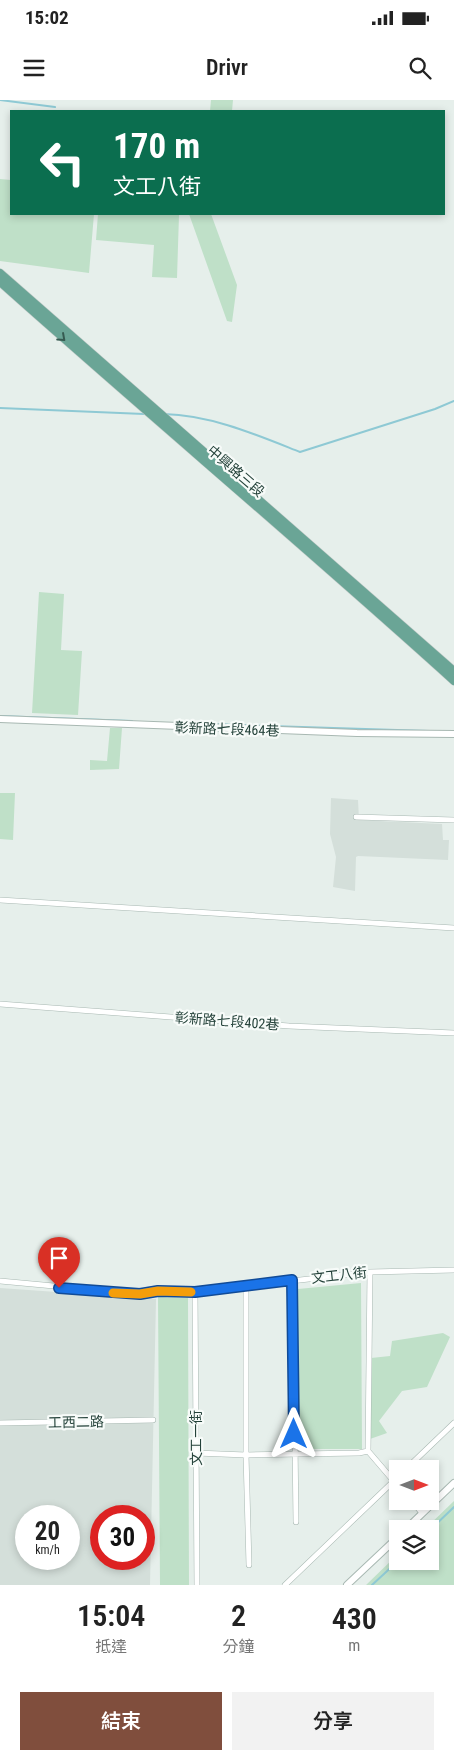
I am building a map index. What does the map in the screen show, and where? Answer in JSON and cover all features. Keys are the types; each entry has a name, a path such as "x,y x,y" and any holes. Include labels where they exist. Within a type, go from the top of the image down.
{"main road":[{"name":"中興路三段","path":"0,273 454,671"},
{"name":"中興路三段","path":"0,282 86,359 290,534 454,681"}],"street":[{"name":"彰新路七段464巷","path":"0,720 291,731 454,734"},
{"path":"356,818 454,820"},
{"path":"0,900 454,928"},
{"name":"彰新路七段402巷","path":"0,1004 289,1026 454,1033"},
{"name":"文工八街","path":"0,1281 140,1294 158,1291 195,1292 370,1272 454,1270"},
{"path":"370,1272 368,1451 389,1473"},
{"path":"292,1280 296,1522"},
{"path":"246,1287 246,1455 249,1565"},
{"name":"文工一街","path":"195,1292 197,1585"},
{"name":"工西二路","path":"0,1423 153,1420"},
{"path":"416,1460 454,1424"},
{"path":"196,1454 246,1455 359,1453 368,1451"},
{"path":"414,1520 454,1483"},
{"path":"285,1585 389,1485"},
{"path":"347,1585 389,1545"}],"shaded area":[{"path":"331,798 358,800 359,820 442,824 443,840 449,840 448,860 358,856 356,857 355,891 333,887 336,857 330,834"},
{"path":"0,1288 156,1299 152,1505 90,1505 90,1570 150,1570 150,1585 0,1585"}],"green space":[{"path":"211,100 233,100 232,110 210,110"},
{"path":"0,179 10,180 10,215 94,215 89,273 0,261"},
{"path":"98,215 179,215 177,278 152,277 154,245 96,240"},
{"path":"189,215 211,215 237,285 232,322 227,321"},
{"path":"39,592 64,594 61,650 82,651 78,715 32,713"},
{"path":"110,728 122,728 119,769 90,770 90,760 107,761"},
{"path":"0,793 15,793 13,840 0,839"},
{"path":"361,1283 362,1449 297,1449 298,1289"},
{"path":"158,1297 188,1298 189,1585 160,1585"},
{"path":"443,1333 450,1337 427,1387 402,1391 379,1421 387,1433 370,1439 371,1358 390,1356 392,1341"},
{"path":"454,1501 454,1585 366,1585 389,1563 389,1570 439,1570 439,1520 434,1520"}],"waterway":[{"path":"0,100 55,107"},
{"path":"164,414 199,418 234,427 300,452 435,409 454,401"},
{"path":"0,408 144,414"},
{"path":"0,716 132,721"},
{"path":"209,724 429,731"},
{"path":"439,1521 454,1507"},
{"path":"372,1585 389,1569"}],"slow traffic":[{"path":"113,1293 191,1292"}],"route":[{"path":"59,1288 140,1294 158,1291 195,1292 292,1280 294,1434"}]}
